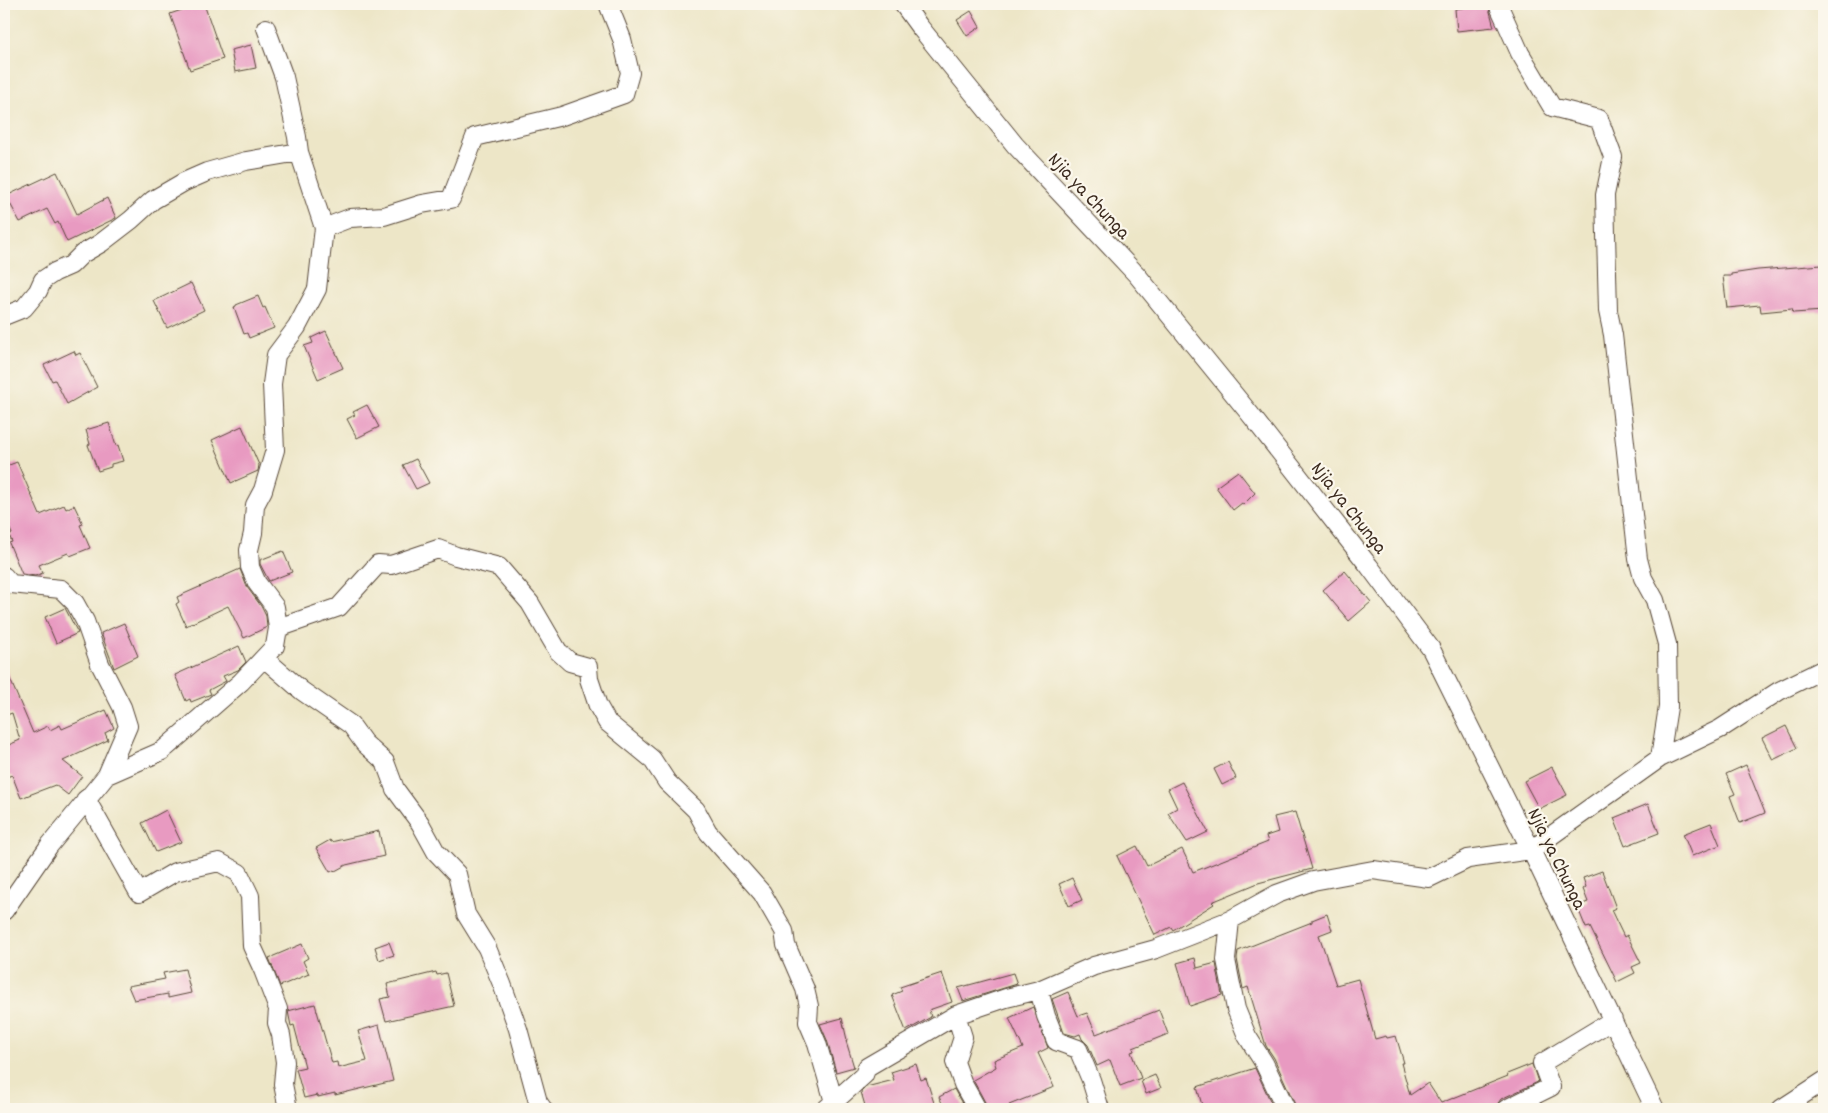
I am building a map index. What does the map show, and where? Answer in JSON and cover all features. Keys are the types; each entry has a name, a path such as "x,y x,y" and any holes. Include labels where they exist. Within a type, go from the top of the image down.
{"street":[{"path":"324,228 350,218 384,216 422,204 451,199 475,137 562,116 624,94 630,73 622,39 608,4"},
{"name":"Njia ya Chunga","path":"903,4 1015,145 1137,276 1250,414 1431,649 1531,850 1655,1109"},
{"path":"1498,4 1520,53 1552,107 1599,119 1613,157 1605,195 1608,311 1613,335 1638,559 1644,578 1655,600 1667,644 1668,707 1660,758"},
{"path":"107,775 162,751 241,682 275,646 278,628 275,607 257,583 250,567 248,550 254,526 255,505 263,490 275,450 272,384 276,355 296,327 317,289 324,228 299,152 284,77 266,28"},
{"path":"4,316 24,308 38,291 43,280 71,265 82,254 101,243 131,220 153,200 184,182 207,172 246,161 299,152"},
{"path":"278,628 339,607 378,564 391,565 438,549 456,556 499,567 530,603 558,650 570,662 588,667 589,679 598,706 607,722 652,760 667,782 696,810 708,832 762,893 784,931 786,945 805,989 809,1006 808,1022 817,1042 830,1106"},
{"path":"4,576 11,584 61,589 76,603 85,621 100,664 122,707 128,726 107,775 49,846 4,911"},
{"path":"264,658 302,691 352,725 364,743 385,762 395,789 420,824 436,852 457,874 466,914 487,948 502,984 518,1029 538,1102 543,1109"},
{"path":"830,1106 864,1075 867,1067 956,1014 1039,990 1094,966 1156,949 1230,920 1277,894 1313,881 1373,870 1429,878 1468,859 1531,850 1660,758 1720,729 1779,691 1824,669"},
{"path":"86,800 139,892 175,872 218,862 239,873 250,896 252,946 278,1010 277,1023 281,1035 285,1062 283,1084 288,1109"},
{"path":"1230,920 1226,960 1236,1009 1247,1036 1264,1063 1286,1109"},
{"path":"1039,990 1046,1016 1056,1041 1078,1048 1100,1109"},
{"path":"956,1014 963,1037 955,1062 963,1084 977,1109"},
{"path":"1506,1109 1551,1087 1542,1063 1613,1020"},
{"path":"1781,1109 1824,1081"}],"building":[{"path":"204,4 223,59 190,70 170,14"},
{"path":"1488,4 1494,27 1457,31 1455,9"},
{"path":"971,11 980,27 967,36 957,20"},
{"path":"251,45 256,68 235,72 231,50"},
{"path":"57,172 77,214 107,198 116,218 67,242 58,222 55,224 47,209 20,222 6,196"},
{"path":"1822,265 1824,311 1793,313 1792,309 1761,312 1760,305 1727,308 1723,276 1758,270"},
{"path":"191,283 204,310 167,328 154,301"},
{"path":"258,296 274,328 249,338 247,333 244,334 234,307"},
{"path":"326,331 343,368 318,379 304,346 313,343 311,338"},
{"path":"74,351 76,355 80,353 97,387 67,404 55,380 52,381 44,365"},
{"path":"367,405 379,427 357,438 347,419 355,415 353,412"},
{"path":"109,423 123,461 111,464 111,467 98,471 88,445 90,444 86,430"},
{"path":"242,426 259,465 258,471 231,483 212,440"},
{"path":"416,459 429,483 416,489 403,465"},
{"path":"17,462 40,515 64,505 66,509 74,505 83,524 80,525 90,548 70,556 68,553 39,565 43,573 35,576 22,574 9,543 12,542 9,535 12,534 7,523 10,522 4,508 4,467"},
{"path":"1238,471 1255,493 1243,505 1242,503 1233,510 1216,487"},
{"path":"283,551 292,572 269,581 260,564 260,560"},
{"path":"240,569 247,587 266,616 267,627 244,638 228,606 186,626 176,604 179,602 177,597"},
{"path":"1345,571 1371,602 1349,621 1323,590"},
{"path":"65,608 78,633 56,643 45,617"},
{"path":"124,623 138,656 114,668 101,633"},
{"path":"239,646 246,662 238,670 223,676 226,681 209,690 211,694 191,702 190,699 186,701 175,675"},
{"path":"4,665 33,733 48,726 50,730 60,725 62,729 106,710 114,728 105,733 108,740 63,761 82,776 68,795 55,785 21,798 12,775 4,778 4,747 20,740 12,713 4,716"},
{"path":"1786,726 1797,748 1773,760 1762,738"},
{"path":"1228,762 1236,778 1222,785 1214,769"},
{"path":"1746,765 1765,813 1740,823 1730,796 1735,794 1726,774"},
{"path":"1552,767 1567,795 1539,809 1524,781"},
{"path":"1182,782 1208,832 1187,842 1168,813 1177,808 1168,789"},
{"path":"1648,804 1659,833 1625,846 1614,818"},
{"path":"166,810 181,842 156,852 142,823"},
{"path":"1295,812 1312,869 1258,883 1212,902 1214,904 1173,930 1171,927 1155,935 1117,856 1137,846 1147,866 1182,849 1193,872 1268,842 1266,836 1278,832 1274,817"},
{"path":"1711,823 1720,845 1692,856 1683,834"},
{"path":"379,831 384,856 346,865 335,871 330,872 316,848 330,840 331,842"},
{"path":"1602,871 1616,908 1611,910 1624,937 1627,935 1641,963 1632,967 1635,973 1617,982 1590,927 1586,928 1577,906 1588,902 1583,889 1586,887 1583,878"},
{"path":"1072,878 1082,900 1069,906 1059,884"},
{"path":"1327,914 1332,930 1319,935 1336,985 1358,979 1375,1039 1396,1036 1404,1063 1401,1063 1410,1095 1428,1083 1441,1103 1508,1076 1507,1074 1532,1064 1538,1082 1501,1099 1494,1109 1297,1109 1274,1058 1266,1046 1248,987 1243,989 1237,959 1238,951 1312,922 1312,920"},
{"path":"389,942 394,955 379,960 375,947"},
{"path":"302,944 308,958 303,961 309,974 280,986 269,958"},
{"path":"1195,958 1197,968 1216,963 1222,995 1190,1006 1177,963"},
{"path":"185,969 191,993 168,998 168,994 134,1000 128,986 165,979 163,973"},
{"path":"436,972 437,975 446,973 454,1006 386,1021 380,999 390,997 387,984"},
{"path":"942,973 952,1002 929,1010 931,1017 906,1031 892,995 902,991 900,987"},
{"path":"1013,973 1017,984 963,1001 958,988"},
{"path":"1068,992 1078,1016 1087,1013 1096,1034 1159,1010 1168,1034 1133,1048 1134,1051 1131,1052 1141,1078 1120,1086 1110,1060 1097,1066 1088,1045 1080,1034 1075,1036 1064,1033 1052,999"},
{"path":"315,1004 332,1063 337,1062 338,1068 367,1061 358,1031 379,1025 393,1081 335,1095 335,1093 304,1098 296,1069 305,1067 294,1025 291,1026 288,1011"},
{"path":"1033,1007 1048,1048 1038,1053 1054,1087 1009,1105 1011,1109 988,1109 973,1080 996,1067 994,1060 1023,1048 1009,1018"},
{"path":"842,1018 846,1041 854,1067 836,1072 827,1040 820,1024"},
{"path":"916,1064 921,1080 926,1078 935,1106 923,1109 866,1109 861,1092 866,1087 894,1080 891,1072"},
{"path":"1255,1068 1274,1109 1203,1109 1197,1087"},
{"path":"1155,1075 1161,1088 1146,1094 1141,1081"},
{"path":"954,1089 965,1109 945,1109 939,1097"}]}
